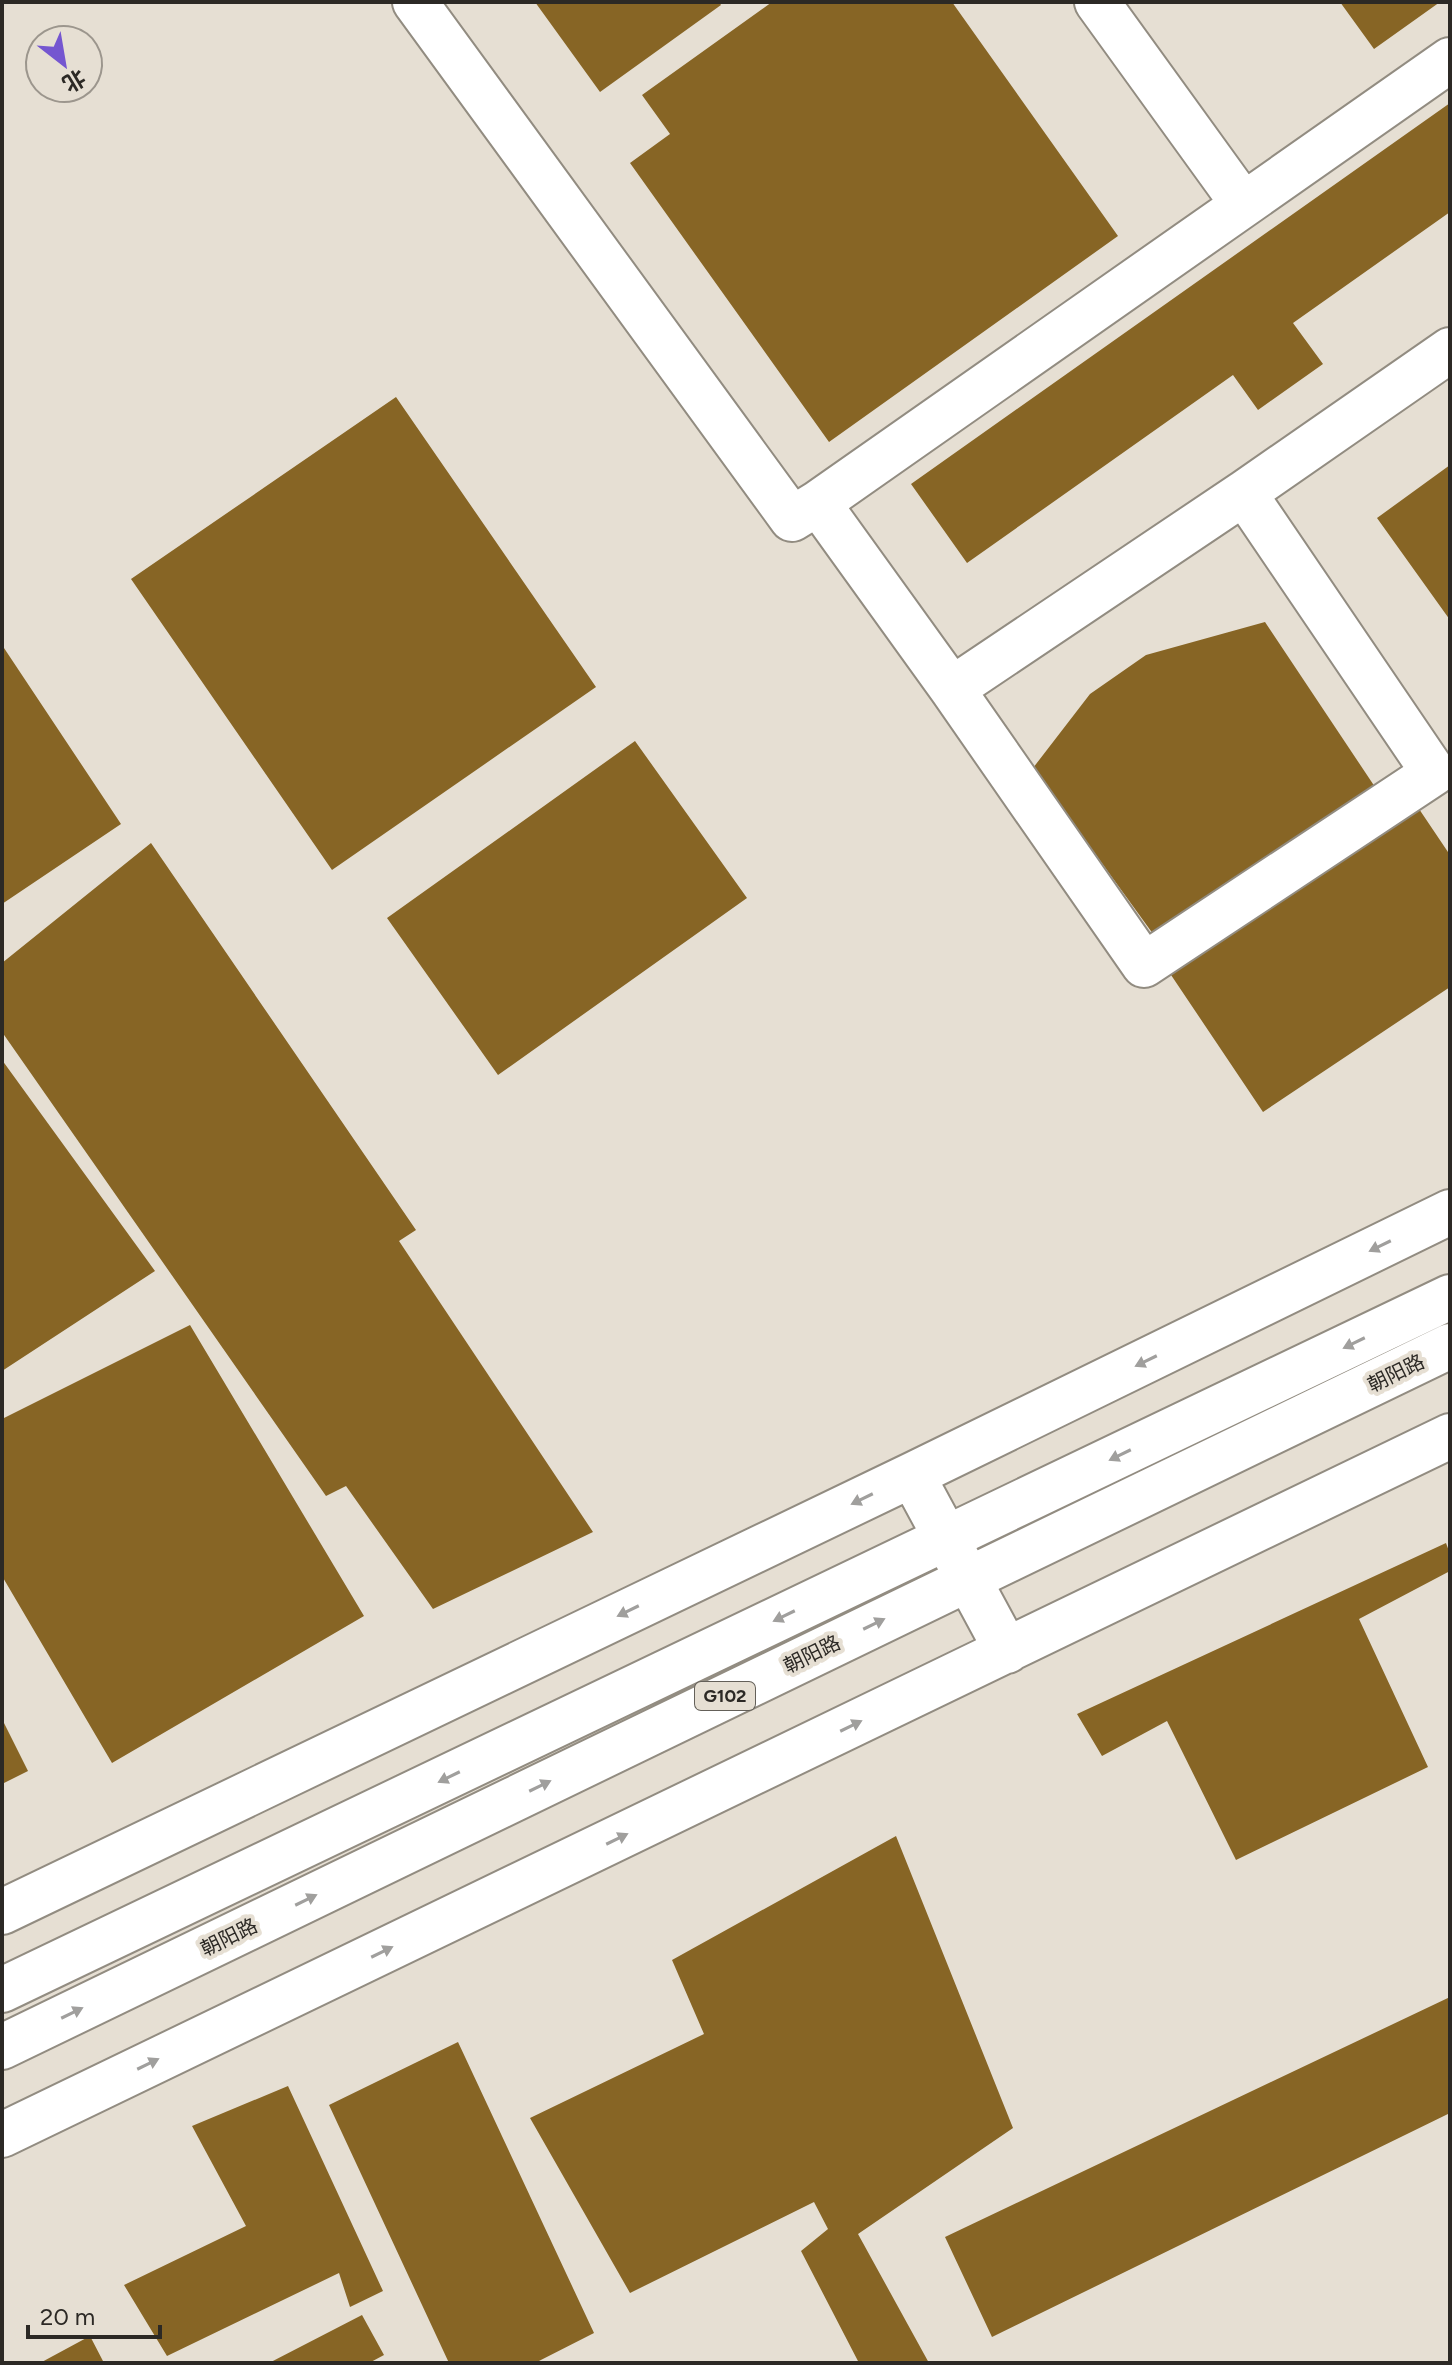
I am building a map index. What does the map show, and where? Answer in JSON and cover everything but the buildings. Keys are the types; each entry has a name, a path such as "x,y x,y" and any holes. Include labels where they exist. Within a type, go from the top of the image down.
{"main road":[{"path":"415,2 792,519 1450,60"},
{"path":"1097,2 1243,204"},
{"path":"952,689 1450,350"},
{"path":"818,503 1144,965 1442,784 1244,493"},
{"path":"2,1912 912,1475 1450,1212"},
{"name":"G102","path":"2,1990 1450,1297"},
{"name":"朝阳路","path":"2,2047 1450,1346"},
{"path":"2,2135 1450,1436"},
{"path":"912,1475 1007,1651"}]}
